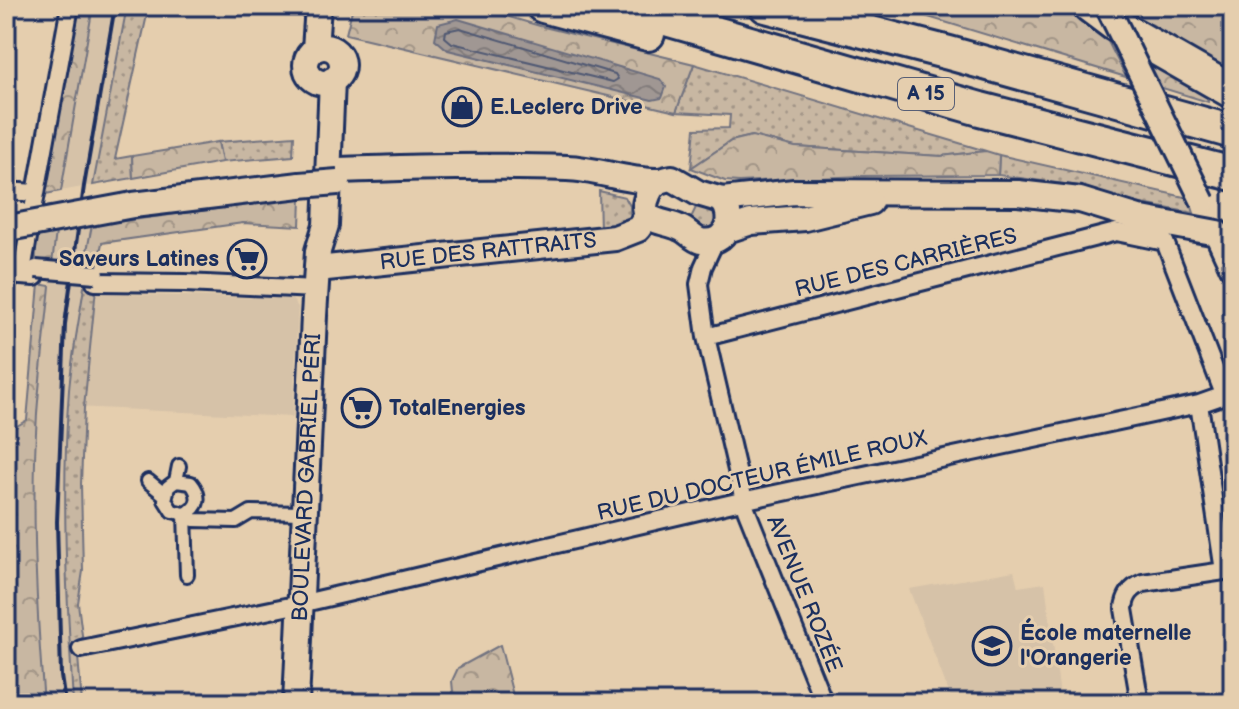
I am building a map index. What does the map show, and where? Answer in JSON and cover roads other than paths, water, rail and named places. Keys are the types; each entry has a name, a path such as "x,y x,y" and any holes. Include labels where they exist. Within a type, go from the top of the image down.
{"highway":[{"path":"543,6 611,25 980,109"},
{"name":"A 15","path":"621,6 980,109 1233,174"},
{"name":"A 15","path":"766,6 1233,132"},
{"path":"813,6 949,53"},
{"path":"1090,6 1128,32 1233,92"}],"main road":[{"path":"318,6 323,48"},
{"path":"323,48 334,6"},
{"name":"BOULEVARD GABRIEL PÉRI","path":"296,703 317,269 312,228 316,104 323,80 306,65 308,56 323,48"},
{"path":"11,222 133,199 301,179 448,167 566,168 595,170 636,180 675,179 698,193 722,200 794,192 947,191 1067,198 1142,219 1217,233 1233,268"},
{"path":"339,176 589,181 624,189 656,222 680,228 699,240 721,235 751,222 791,221 871,201 947,191"},
{"path":"647,211 649,193 658,181"},
{"path":"721,235 729,214 722,200"},
{"name":"RUE DES RATTRAITS","path":"317,269 615,238 638,229 647,211"}],"street":[{"path":"70,6 35,193 29,273 185,283 317,269"},
{"path":"1107,6 1203,202"},
{"path":"6,162 7,191 35,193"},
{"name":"RUE DES CARRIÈRES","path":"706,337 1116,232 1165,242 1229,393"},
{"name":"AVENUE ROZÉE","path":"721,235 703,267 699,284 706,337 744,501 824,703"},
{"name":"RUE DU DOCTEUR ÉMILE ROUX","path":"81,649 300,604 744,501 1199,404 1229,393"},
{"path":"1140,703 1124,609 1127,595 1143,583 1224,571 1199,404"},
{"path":"165,495 168,487 176,481 179,466"},
{"path":"148,481 165,495 172,511 194,520 236,521 251,512 304,513"},
{"path":"176,481 191,483 199,498 196,506 185,514 181,537 187,575"}],"water":[{"path":"458,19 660,79 666,87 662,98 652,100 448,50 435,39 438,24"}],"railway":[{"path":"65,703 61,676 57,522 65,324 84,186 115,6"}],"place":[{"name":"E.Leclerc Drive","path":"462,107"},
{"name":"Saveurs Latines","path":"247,259"},
{"name":"TotalEnergies","path":"361,408"},
{"name":"École maternelle l'Orangerie","path":"992,646"}]}
